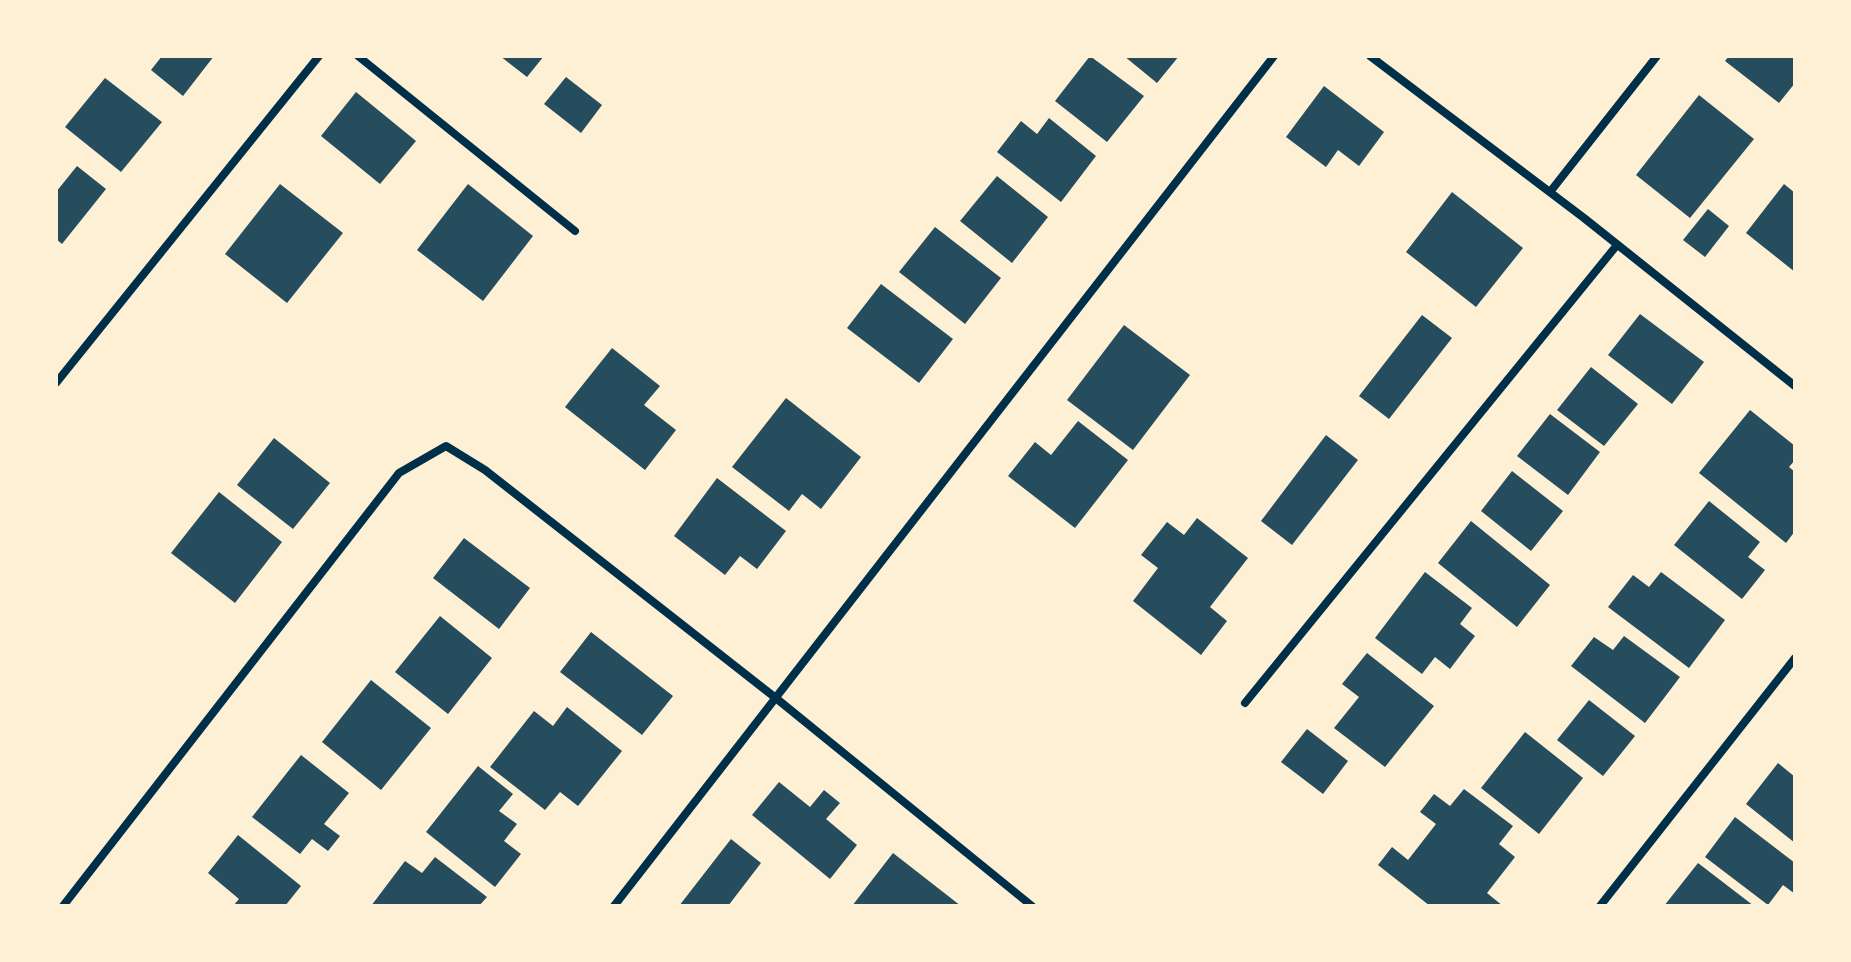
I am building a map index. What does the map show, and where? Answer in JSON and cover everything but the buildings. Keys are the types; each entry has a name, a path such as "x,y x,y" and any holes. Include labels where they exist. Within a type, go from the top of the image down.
{"street":[{"path":"56,383 319,56"},
{"path":"358,56 575,231"},
{"path":"614,906 1274,56"},
{"path":"1370,56 1550,192 1795,386"},
{"path":"1550,192 1657,56"},
{"path":"1245,703 1617,245"},
{"path":"63,906 399,473 446,446 485,470 777,699 1032,906"},
{"path":"1600,906 1795,658"}]}
